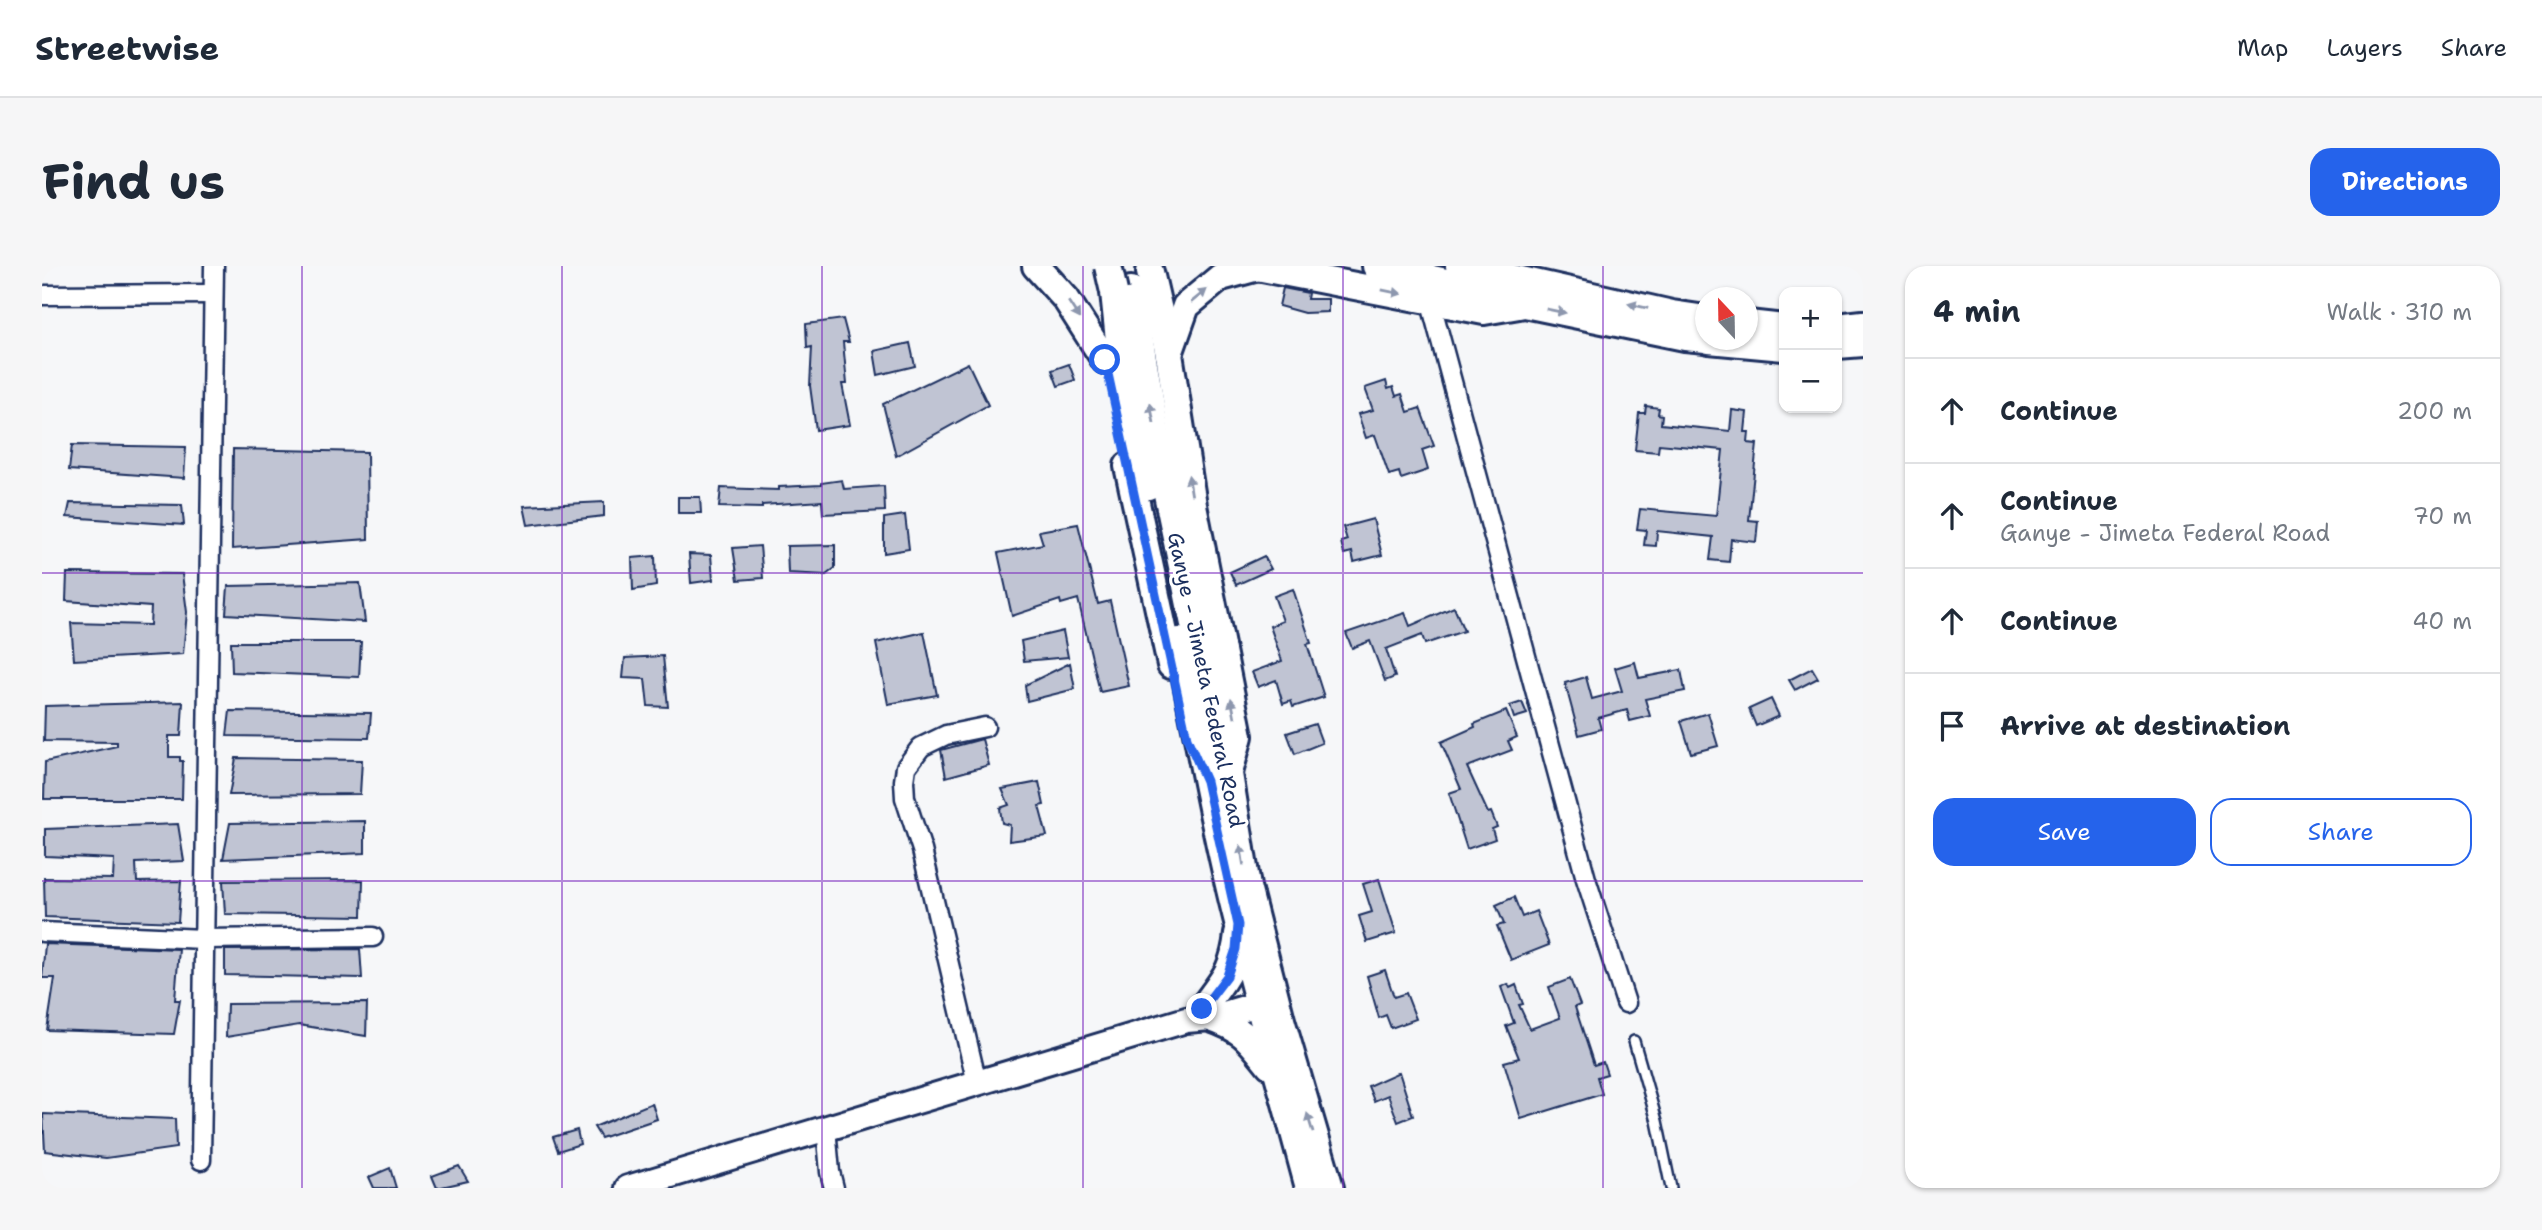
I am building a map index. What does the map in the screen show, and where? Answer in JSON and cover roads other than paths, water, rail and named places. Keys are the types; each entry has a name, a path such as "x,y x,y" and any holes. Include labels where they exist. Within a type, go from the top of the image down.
{"main road":[{"path":"1035,266 1066,299 1105,360"},
{"path":"1252,266 1484,311 1525,304"},
{"path":"1376,266 1467,287 1525,304 1695,337"},
{"path":"1100,267 1105,360 1187,738 1217,778 1239,736 1193,505 1169,354 1136,277"},
{"path":"1100,267 1111,275 1127,277 1142,276 1136,277 1100,267"},
{"path":"1169,354 1186,306 1222,277 1258,267"},
{"path":"1482,269 1695,317"},
{"name":"Ganye - Jimeta Federal Road","path":"1136,277 1123,379 1211,746 1238,925 1275,1072 1309,1188"},
{"path":"1842,326 1863,324"},
{"path":"1758,325 1779,327"},
{"path":"1758,344 1779,346"},
{"path":"1842,345 1863,344"},
{"name":"Ganye - Jimeta Federal Road","path":"1217,778 1285,1033 1330,1188"},
{"path":"1200,1015 1227,976 1236,949 1238,925"},
{"path":"628,1188 1257,998"},
{"path":"1200,1015 1233,1025 1241,1031 1275,1072"}],"street":[{"path":"201,1160 214,266"},
{"path":"42,295 213,295"},
{"path":"1430,300 1586,879 1626,1003"},
{"path":"977,1083 922,850 905,798 904,781 906,767 921,747 946,735 985,727"},
{"path":"42,932 204,939 373,937"},
{"path":"826,1128 834,1188"}],"lane":[{"path":"1634,1041 1657,1121 1671,1188"}]}
